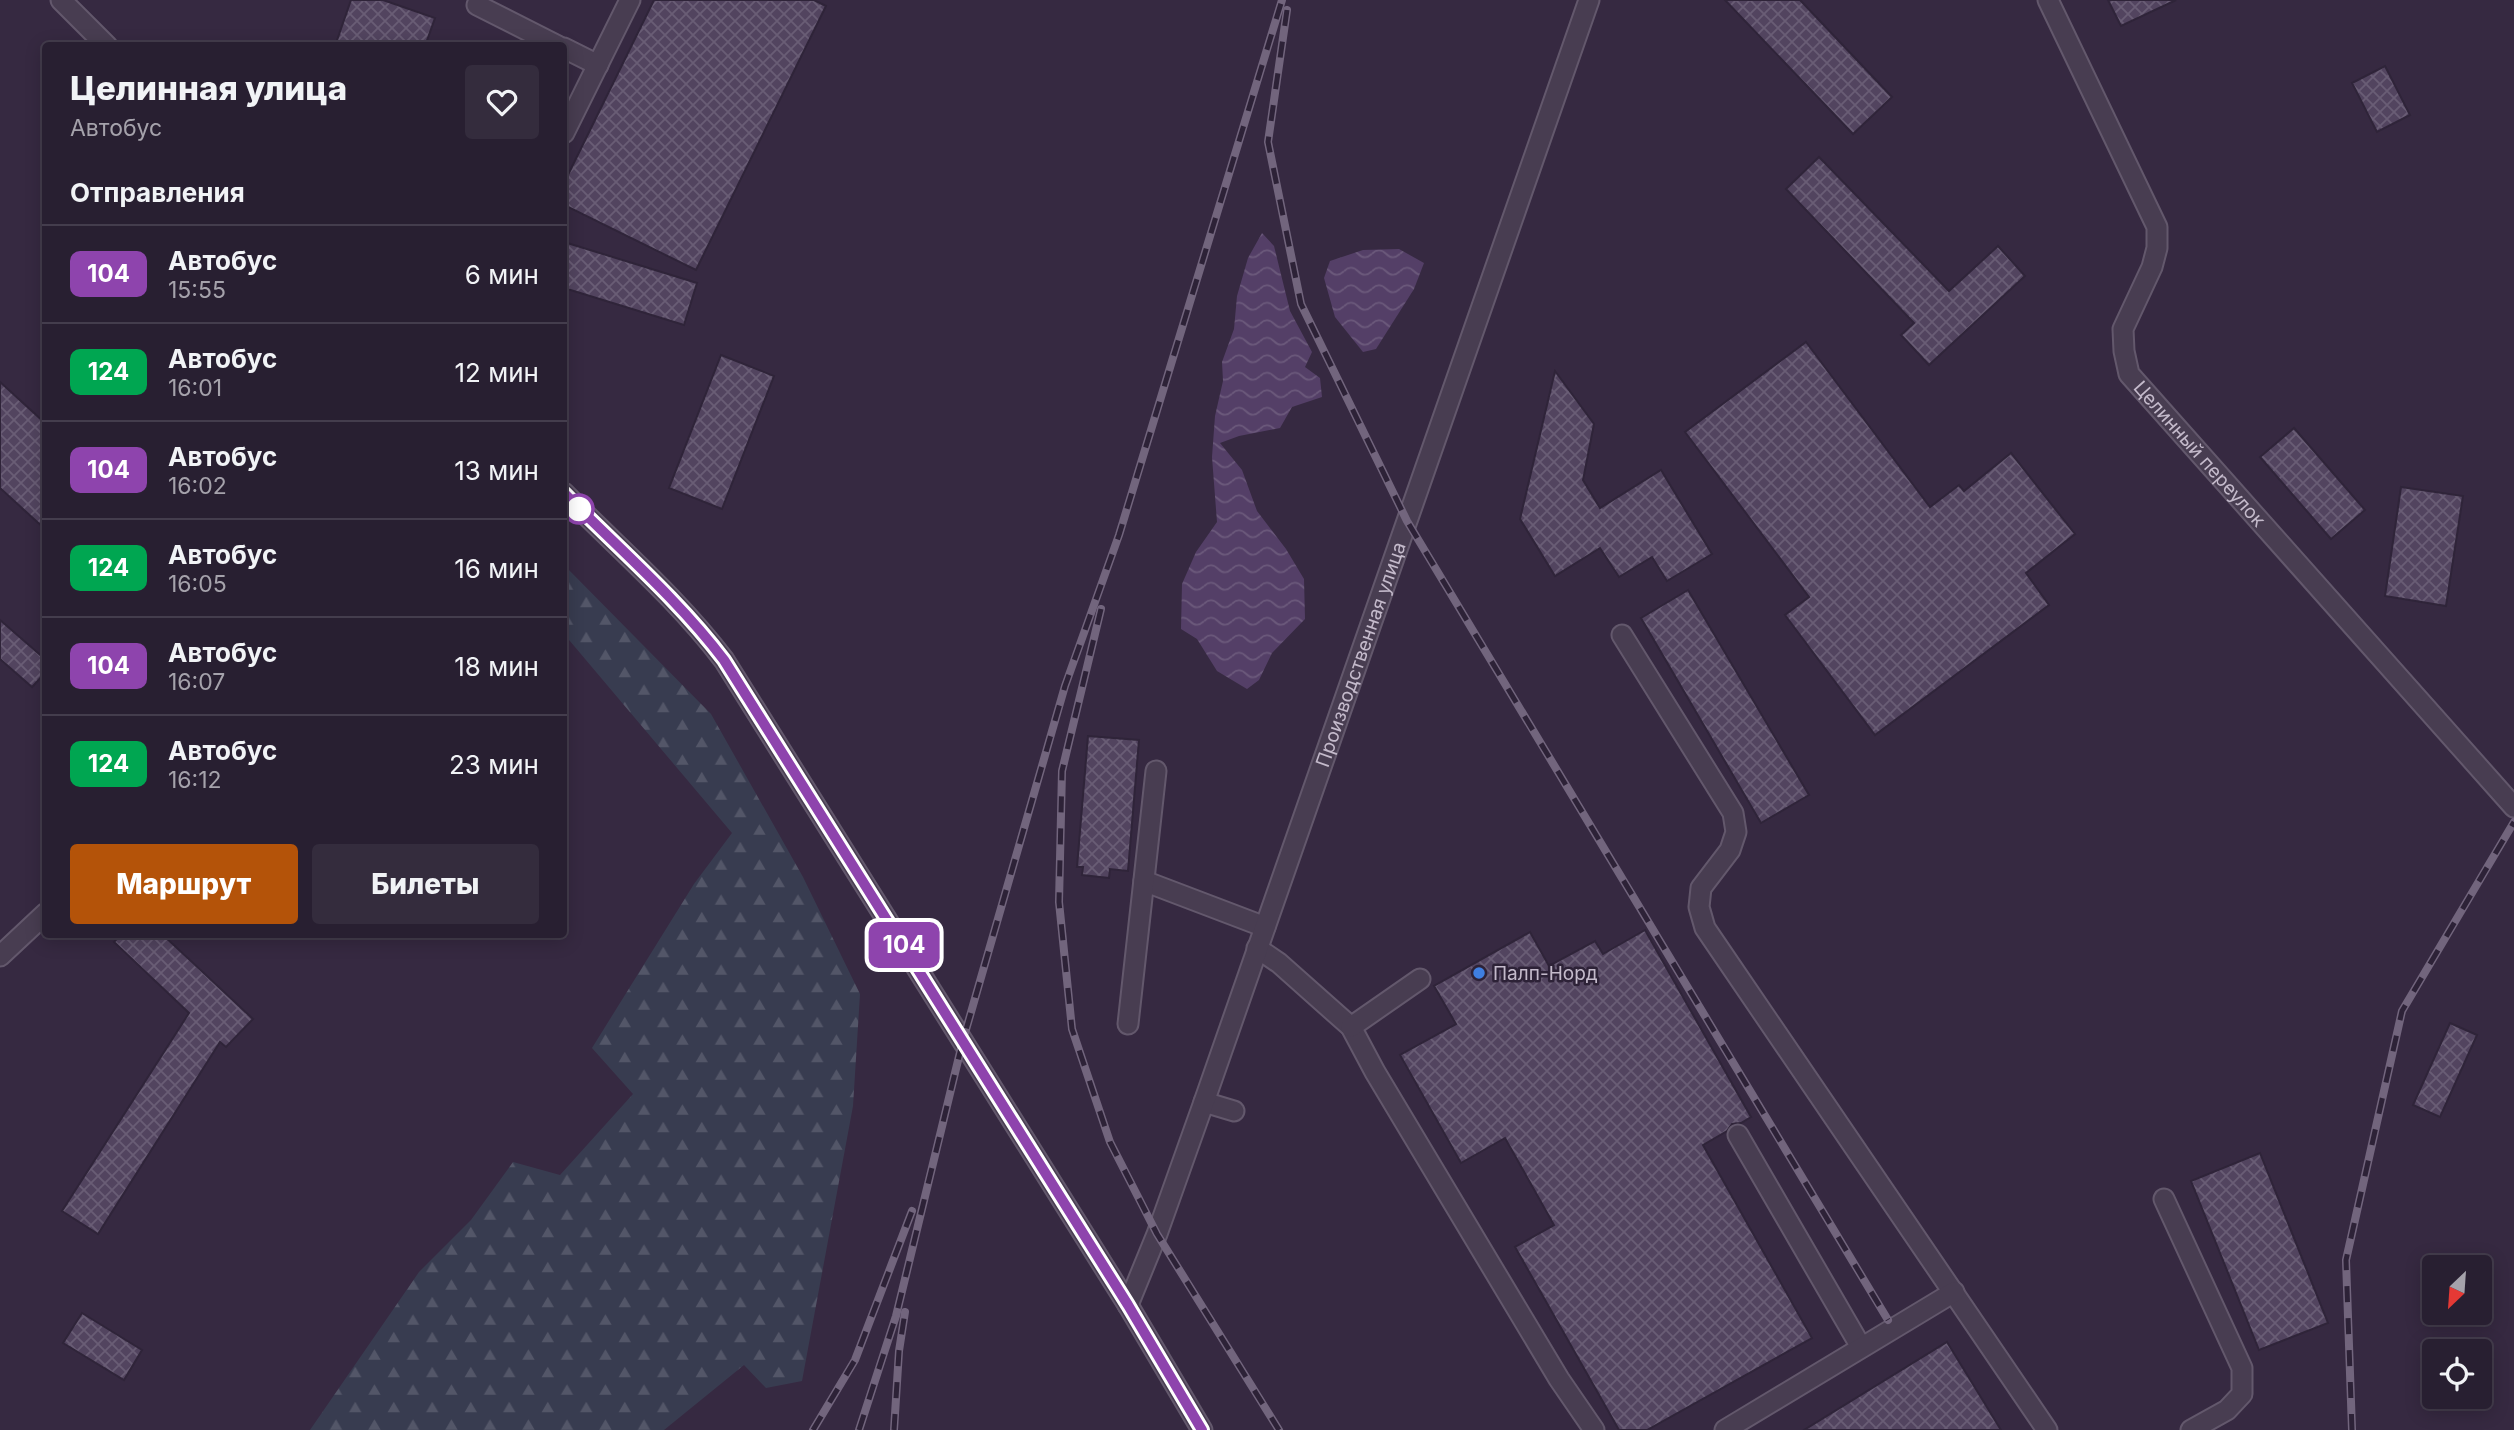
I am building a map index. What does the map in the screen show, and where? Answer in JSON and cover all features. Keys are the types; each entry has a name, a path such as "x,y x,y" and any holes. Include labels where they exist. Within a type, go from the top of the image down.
{"street":[{"path":"61,0 103,42"},
{"path":"567,127 631,0"},
{"name":"Производственная улица","path":"1128,1305 1157,1234 1204,1101 1589,0"},
{"name":"Целинный переулок","path":"2049,0 2157,228 2157,248 2152,267 2123,329 2129,374 2514,807"},
{"path":"477,5 550,42"},
{"path":"567,50 598,65"},
{"path":"567,497 642,568 724,660 1128,1305 1202,1430"},
{"path":"1622,635 1733,813 1735,832 1730,850 1701,887 1699,907 1705,928 2047,1430"},
{"path":"1128,1024 1156,771"},
{"path":"1144,881 1265,927"},
{"path":"0,956 42,917"},
{"path":"1257,948 1279,963 1351,1027 1375,1072 1559,1379 1594,1430"},
{"path":"1351,1027 1420,979"},
{"path":"1204,1101 1234,1111"},
{"path":"1738,1136 1861,1347"},
{"path":"2164,1199 2242,1368 2242,1395 2227,1410 2191,1430"},
{"path":"1725,1430 1954,1293"}],"green space":[{"path":"567,568 711,714 803,877 860,994 853,1106 802,1381 766,1388 744,1365 664,1430 310,1430 419,1272 471,1220 513,1162 560,1175 633,1094 592,1048 694,884 732,833 567,638"}],"water":[{"path":"1262,233 1274,246 1290,311 1312,352 1305,367 1320,378 1322,397 1292,407 1280,428 1239,436 1220,443 1242,470 1257,511 1286,549 1304,579 1305,619 1272,653 1259,680 1247,689 1217,671 1197,639 1181,629 1182,584 1196,552 1217,522 1212,457 1215,416 1223,381 1222,362 1234,329 1237,296 1248,258"},
{"path":"1399,249 1424,263 1414,289 1376,349 1363,352 1335,317 1324,278 1330,261 1363,250"}],"building":[{"path":"351,0 383,0 435,18 426,42 336,42"},
{"path":"654,0 814,0 826,6 696,270 567,206 567,177"},
{"path":"1725,0 1800,0 1892,97 1853,134"},
{"path":"2108,0 2176,0 2121,26"},
{"path":"2385,66 2410,115 2377,132 2352,83"},
{"path":"1819,157 1949,291 1998,246 2025,276 1929,365 1901,335 1914,323 1786,189"},
{"path":"567,243 697,283 684,325 567,289"},
{"path":"1806,342 1930,507 1959,485 1964,491 2011,453 2075,534 2026,573 2049,605 1875,735 1785,615 1809,597 1685,432"},
{"path":"721,355 774,376 722,509 669,488"},
{"path":"1555,371 1594,424 1583,480 1600,508 1661,470 1712,554 1667,581 1652,557 1619,577 1600,548 1555,576 1520,519"},
{"path":"0,382 42,420 42,526 0,488"},
{"path":"2294,428 2365,510 2331,539 2260,457"},
{"path":"2401,487 2463,496 2446,606 2385,596"},
{"path":"1688,590 1809,795 1761,823 1641,618"},
{"path":"0,620 42,657 42,676 32,687 0,659"},
{"path":"1088,736 1139,740 1128,871 1110,869 1109,878 1082,875 1083,867 1077,867"},
{"path":"1645,930 1751,1117 1741,1123 1732,1124 1727,1131 1703,1145 1812,1338 1647,1430 1619,1430 1515,1247 1554,1225 1505,1138 1461,1163 1400,1055 1456,1024 1434,986 1530,932 1549,966 1595,941 1603,954"},
{"path":"118,938 166,938 253,1019 226,1047 220,1042 98,1234 62,1211 189,1013 114,942"},
{"path":"2450,1023 2477,1035 2440,1117 2413,1105"},
{"path":"2260,1153 2328,1323 2259,1350 2191,1181"},
{"path":"82,1313 142,1350 124,1380 63,1343"},
{"path":"1947,1342 2001,1430 1804,1430"}],"railway":[{"path":"859,1430 896,1316 963,1040 1065,686 1119,535 1282,0"},
{"path":"1287,10 1268,142 1301,304 1407,521 1888,1320"},
{"path":"1101,609 1062,771 1059,902 1072,1029 1110,1142 1157,1234 1279,1430"},
{"path":"2352,1430 2346,1260 2402,1011 2514,822"},
{"path":"813,1430 855,1360 912,1211"},
{"path":"894,1430 899,1351 905,1312"}],"bus line":[{"name":"104","path":"567,496 642,568 724,660 1128,1305 1202,1430"}],"place":[{"name":"Палп-Норд","path":"1479,973"}]}
